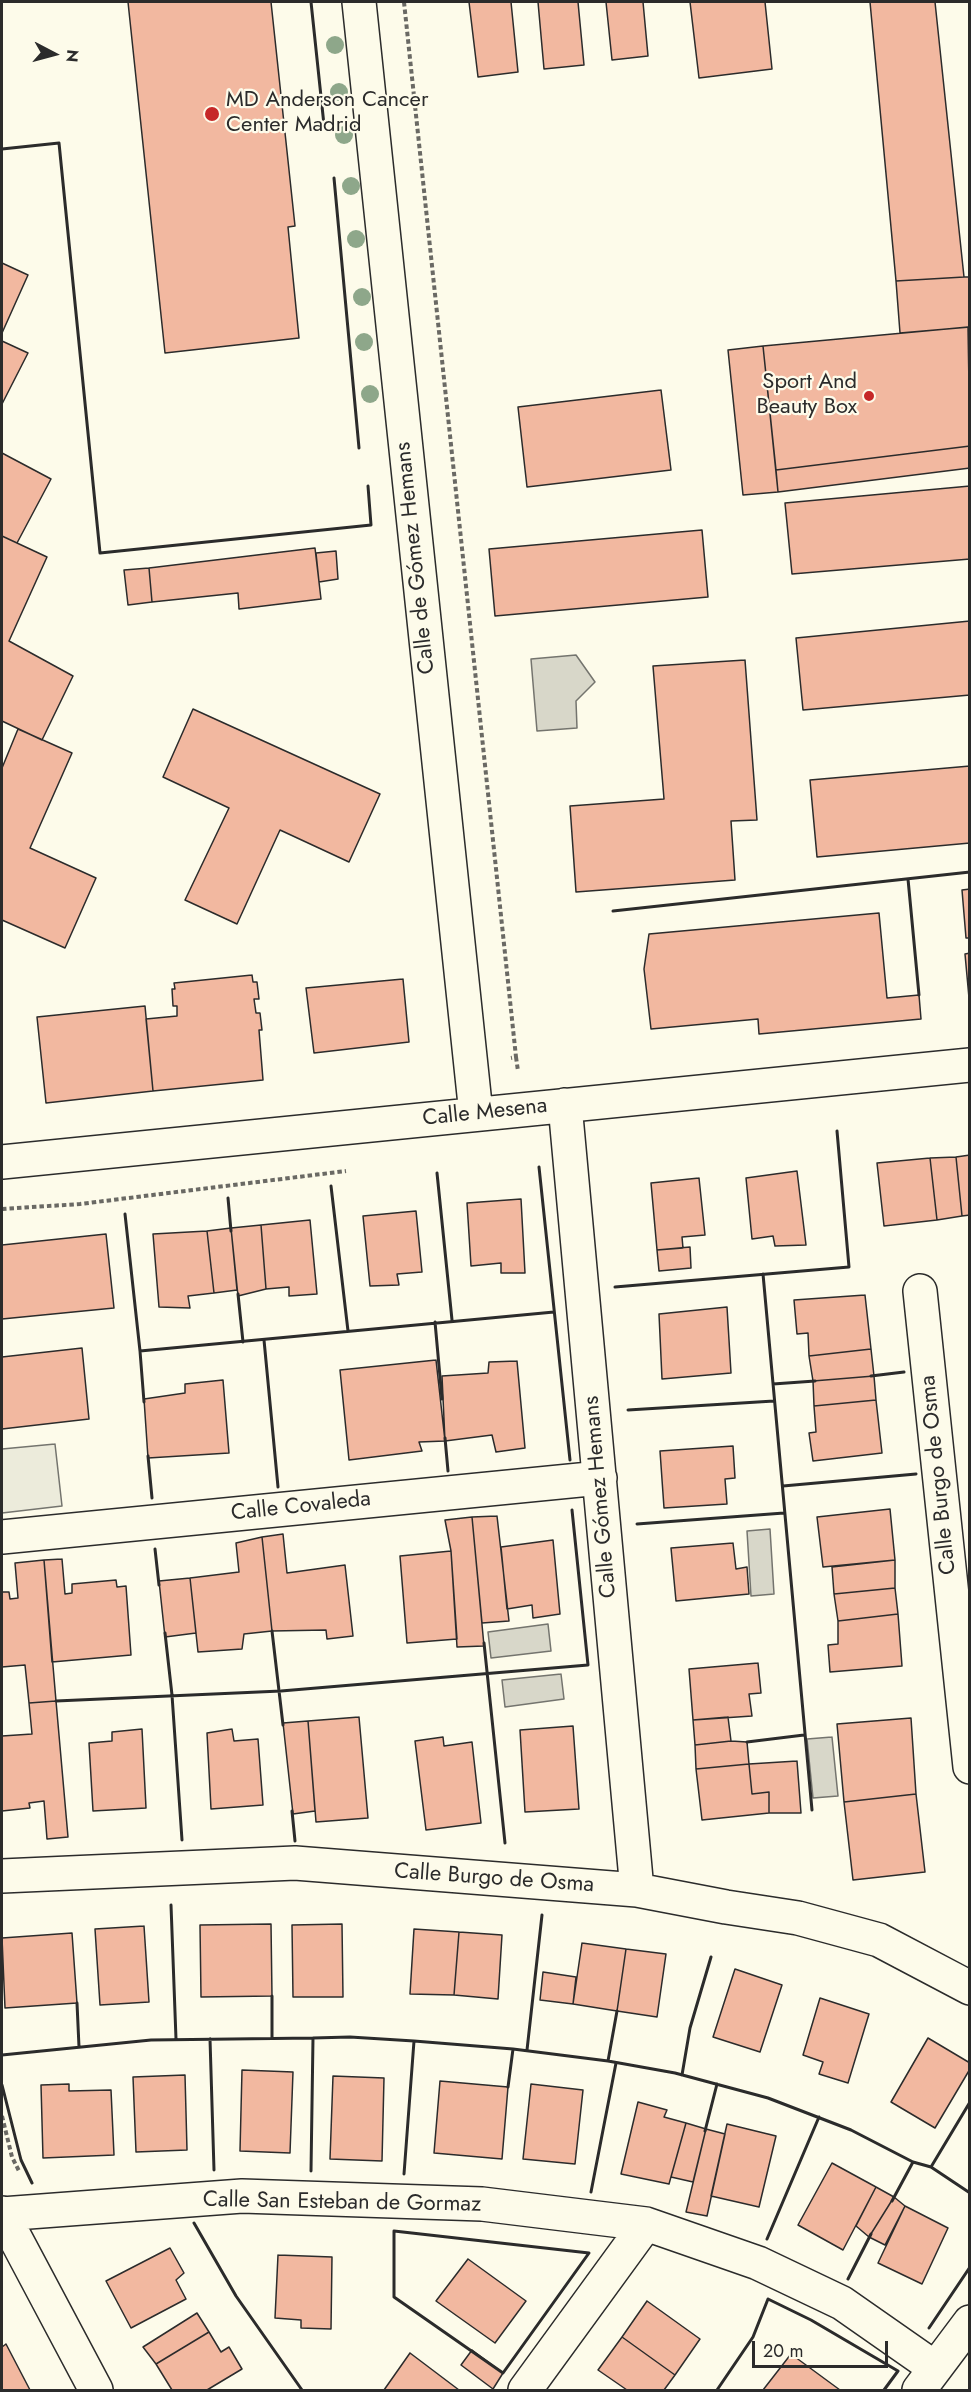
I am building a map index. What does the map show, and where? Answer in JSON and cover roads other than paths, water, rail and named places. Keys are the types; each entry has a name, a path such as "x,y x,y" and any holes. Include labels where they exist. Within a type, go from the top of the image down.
{"street":[{"name":"Calle de Gómez Hemans","path":"359,2 476,1114"},
{"name":"Calle Mesena","path":"2,1162 969,1065"},
{"name":"Calle Gómez Hemans","path":"565,1105 637,1890"},
{"name":"Calle Burgo de Osma","path":"920,1291 969,1767"},
{"name":"Calle Covaleda","path":"2,1537 600,1478"},
{"name":"Calle Burgo de Osma","path":"2,1876 295,1863 637,1890 798,1918 879,1940 969,1988"},
{"name":"Calle San Esteban de Gormaz","path":"2,2214 242,2196 482,2204 646,2224 758,2263 842,2302 927,2379"},
{"path":"2,2214 96,2391"},
{"path":"525,2391 646,2224"},
{"path":"927,2379 969,2322"}],"place":[{"name":"MD Anderson Cancer Center Madrid","path":"212,114"},
{"name":"Sport And Beauty Box","path":"869,396"}]}
